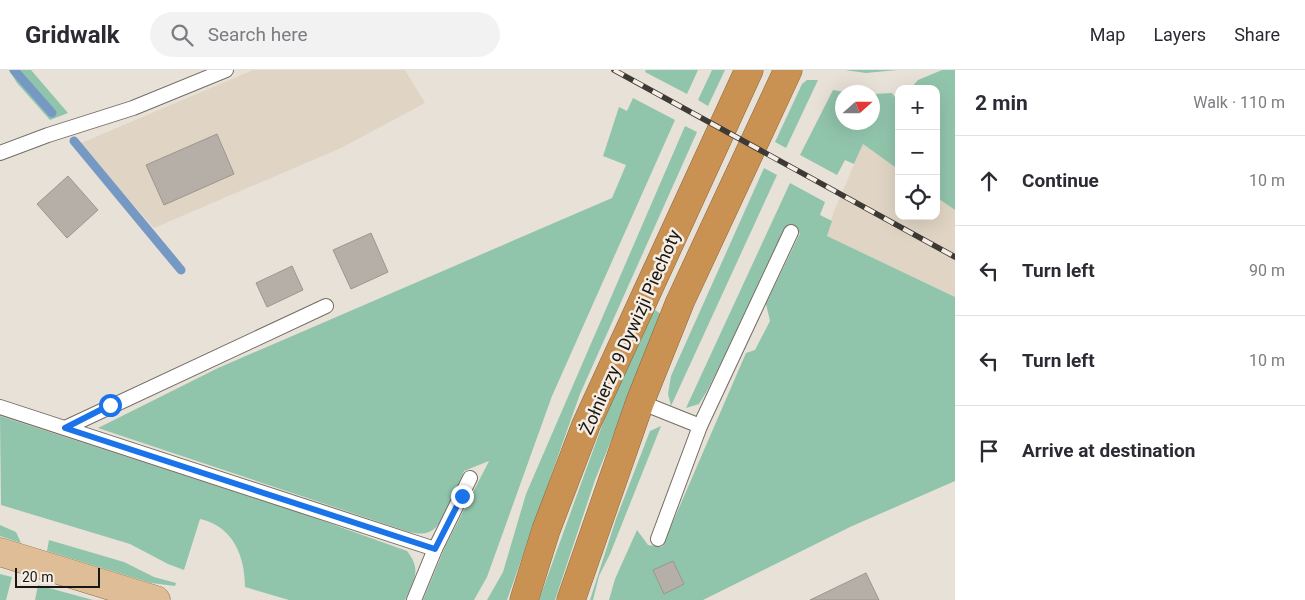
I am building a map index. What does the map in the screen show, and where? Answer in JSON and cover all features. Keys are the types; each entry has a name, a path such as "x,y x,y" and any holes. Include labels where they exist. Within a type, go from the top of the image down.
{"highway":[{"name":"Żołnierzy 9 Dywizji Piechoty","path":"524,600 546,530 586,425 749,70"},
{"name":"Żołnierzy 9 Dywizji Piechoty","path":"571,600 640,402 680,302 788,70"}],"main road":[{"path":"0,552 156,600"}],"lane":[{"path":"0,154 48,135 133,108 226,70"},
{"path":"658,539 700,426 791,232"},
{"path":"65,428 326,306"},
{"path":"640,402 700,426"},
{"path":"0,407 435,549"},
{"path":"414,600 435,549 470,478"}],"shaded area":[{"path":"253,70 405,70 425,103 341,148 154,228 79,144"},
{"path":"863,144 895,167 895,220 940,220 940,200 955,210 955,297 826,236 834,211"}],"green space":[{"path":"9,70 31,70 68,113 50,120 17,83"},
{"path":"646,70 698,70 687,94 645,72"},
{"path":"712,70 725,70 708,106 698,100"},
{"path":"845,70 897,70 866,73"},
{"path":"942,70 955,70 955,210 940,200 940,85 914,85 918,80"},
{"path":"807,80 818,80 786,148 775,142 802,84"},
{"path":"833,90 835,90 835,130 880,130 880,94 892,93 895,97 895,167 863,144 854,164 845,160 837,175 800,155"},
{"path":"633,98 675,120 552,396 487,577 474,600 423,600 445,547 489,461 464,471 450,506 440,523 429,532 419,533 409,532 98,428 218,368 612,198 626,165 603,156 619,107 627,111"},
{"path":"685,126 697,132 580,394 507,600 487,600 503,572 526,494"},
{"path":"764,168 777,175 671,406 668,394 671,376"},
{"path":"790,183 825,202 820,215 832,221 827,236 955,297 955,481 850,527 703,600 609,600 615,579 637,530 648,545 662,547 746,353 755,350 770,321 766,304 800,233 788,228 707,391 699,404 686,408"},
{"path":"654,309 662,315 595,480 555,600 539,600 608,409"},
{"path":"0,416 301,513 407,551 412,558 415,570 411,587 405,600 289,600 245,587 243,564 235,544 221,528 200,519 184,570 168,564 130,544 1,505"},
{"path":"661,426 610,554 599,576 593,600 590,600 616,519 650,431"},
{"path":"0,525 16,532 21,543 0,536"},
{"path":"49,540 124,562 154,577 176,583 175,586 151,583 47,551"},
{"path":"0,574 12,577 6,600 0,600"},
{"path":"38,585 93,600 35,600"}],"building":[{"path":"217,134 234,174 164,205 146,165"},
{"path":"68,176 98,210 67,238 37,204"},
{"path":"371,233 388,272 351,289 333,250"},
{"path":"292,266 303,290 267,307 256,283"},
{"path":"673,561 684,584 664,594 653,570"},
{"path":"866,573 879,600 810,600"}],"waterway":[{"path":"14,70 52,113"},
{"path":"74,141 181,270"}],"railway":[{"path":"614,70 955,257"}],"route":[{"path":"110,405 65,428 435,549 462,496"}]}
